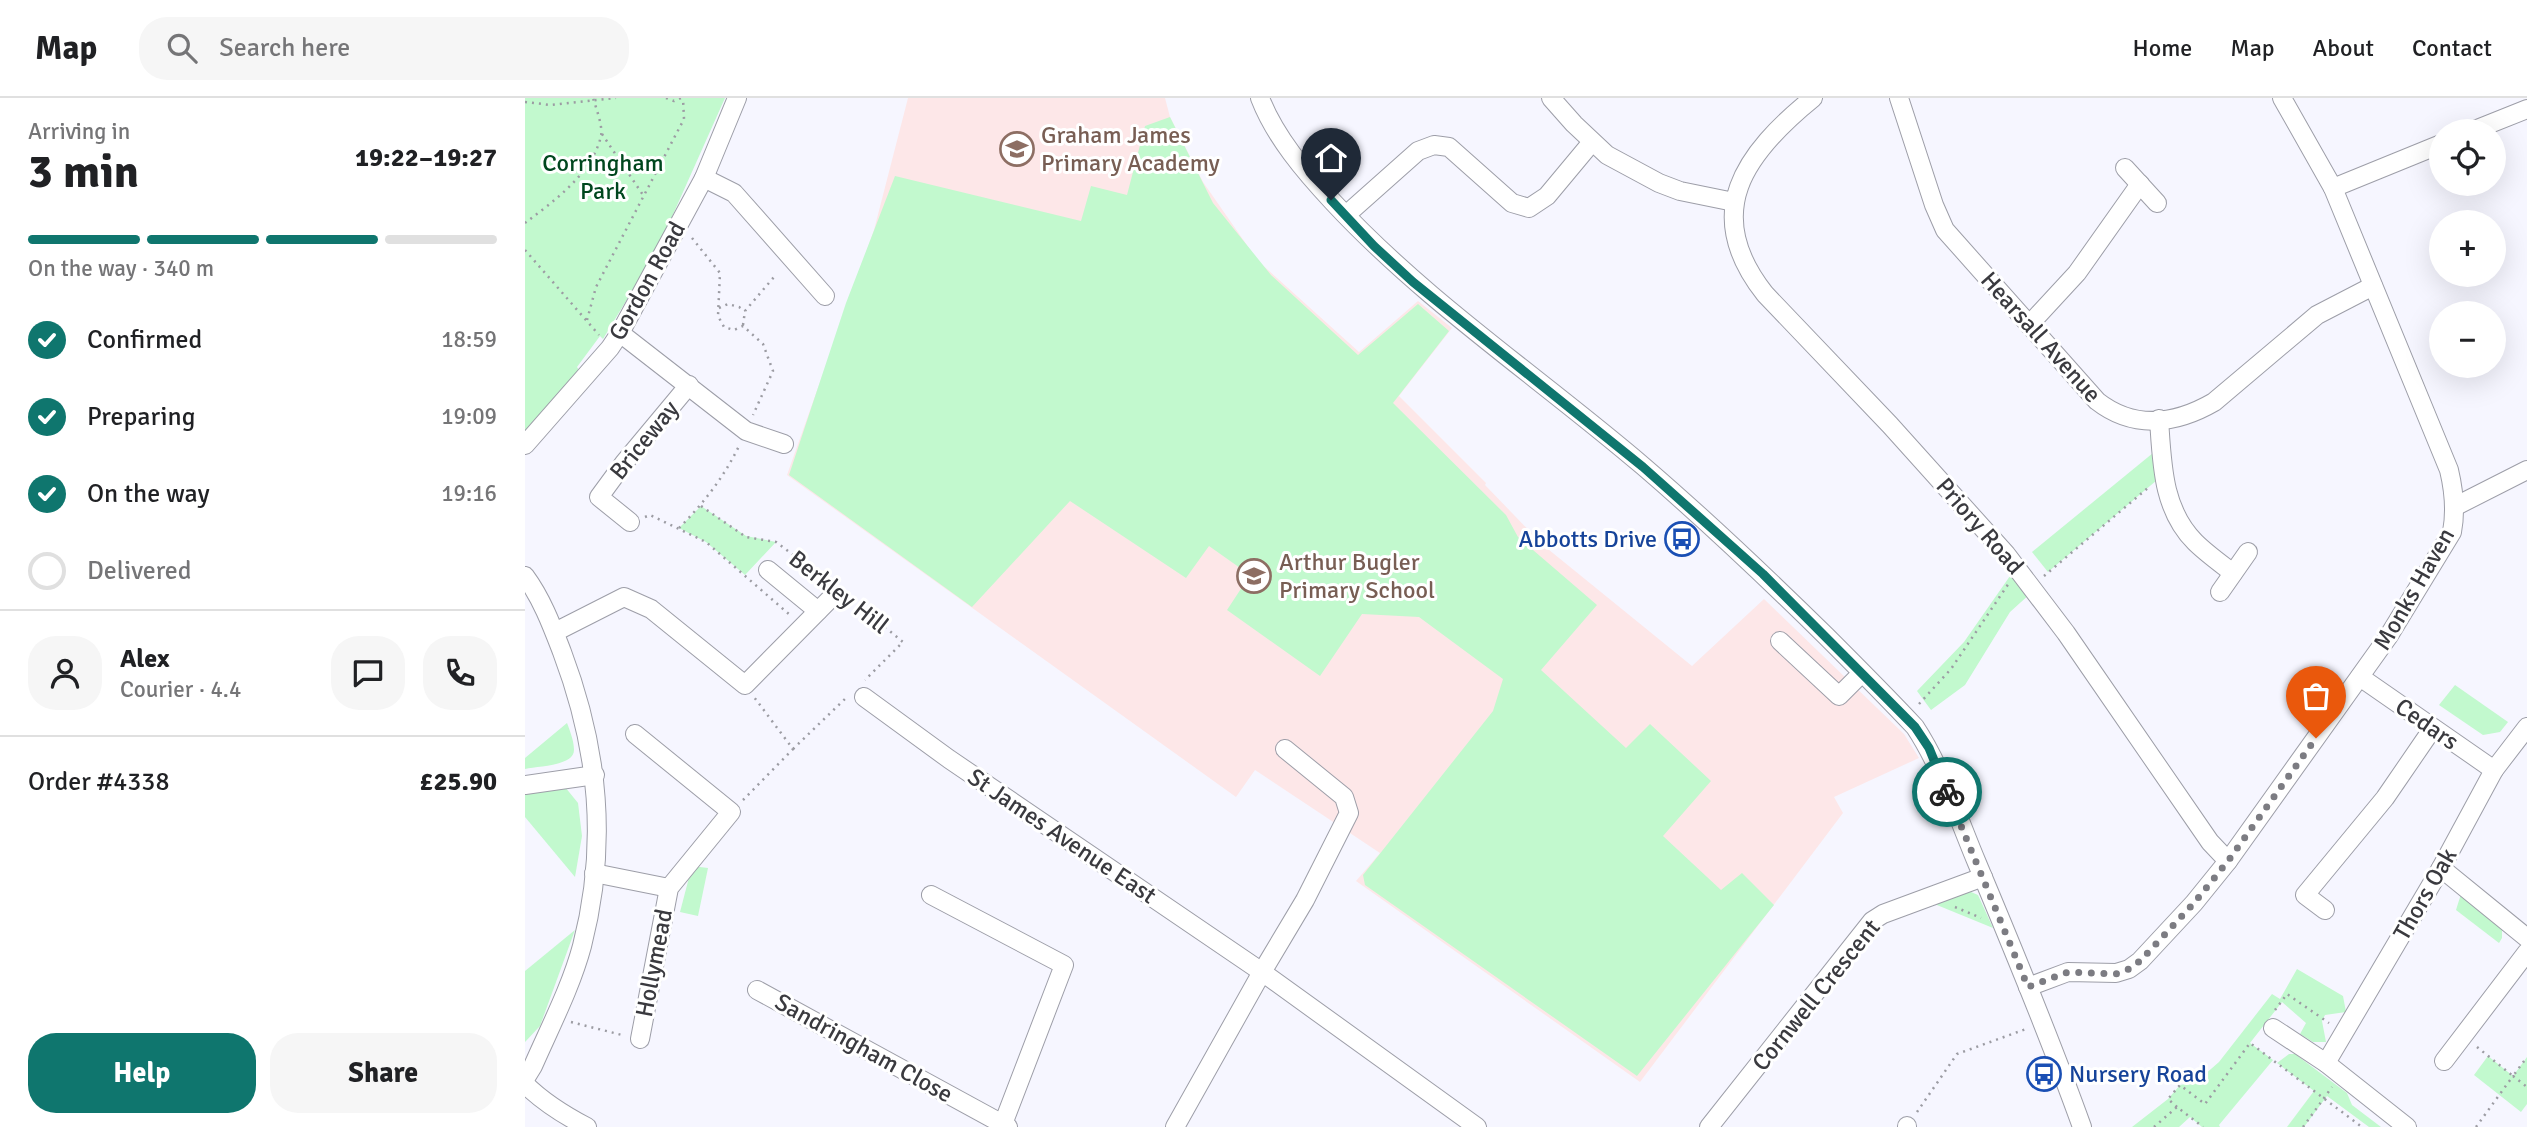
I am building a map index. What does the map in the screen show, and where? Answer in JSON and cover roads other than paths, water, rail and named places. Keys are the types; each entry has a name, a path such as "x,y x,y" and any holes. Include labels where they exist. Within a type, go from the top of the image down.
{"street":[{"name":"Gordon Road","path":"525,445 615,340 704,178 737,98"},
{"path":"1260,98 1294,155 1374,246 1413,282 1643,467 1763,574 1905,717 1929,748 2043,1023 2082,1127"},
{"path":"1551,98 1607,155 1659,183 1680,191 1734,202 1738,186 1751,163 1784,122 1813,98"},
{"name":"Hearsall Avenue","path":"1899,98 1934,205 1945,230 2097,401 2110,411 2138,421 2175,419 2197,411 2214,402 2317,314 2373,286"},
{"name":"Monks Haven","path":"2028,987 2068,972 2116,974 2140,961 2194,903 2228,861 2360,677 2452,532 2454,488 2449,470 2333,188 2282,98"},
{"path":"2502,119 2527,109"},
{"path":"1346,215 1418,151 1434,145 1449,147 1512,203 1529,208 1547,196 1592,142"},
{"path":"2333,188 2429,149"},
{"path":"2126,169 2157,203"},
{"path":"704,178 734,193 825,296"},
{"path":"2029,325 2077,273 2140,184"},
{"name":"Priory Road","path":"1734,202 1735,236 1741,257 1758,286 1890,425 2018,569 2066,633 2210,842 2228,861"},
{"name":"Briceway","path":"615,340 689,385 746,431 784,444"},
{"name":"Briceway","path":"630,522 599,497 689,385"},
{"path":"2159,419 2163,475 2171,506 2194,541 2233,573"},
{"path":"2454,508 2527,470"},
{"path":"2220,592 2248,552"},
{"name":"Berkley Hill","path":"555,632 624,597 651,609 745,685 829,596 768,570"},
{"path":"525,576 537,592 575,686 595,775 598,825 594,873 581,949 554,1018 525,1079"},
{"path":"1780,640 1845,702 1862,673"},
{"name":"Cedars","path":"2360,677 2494,771"},
{"name":"St James Avenue East","path":"864,697 949,760 1262,972 1477,1127"},
{"name":"Thors Oak","path":"2326,1063 2441,868 2494,771 2527,727"},
{"path":"2325,910 2305,895 2385,798 2433,728"},
{"name":"Hollymead","path":"635,734 731,812 669,888 640,1039"},
{"path":"1175,1127 1305,900 1349,814 1344,797 1285,749"},
{"path":"525,785 595,775"},
{"path":"2441,868 2527,938"},
{"name":"Hollymead","path":"594,873 669,888"},
{"name":"Cornwell Crescent","path":"1709,1127 1872,921 1883,914 1983,877"},
{"path":"931,895 1064,965 1006,1125"},
{"path":"2444,1061 2527,952"},
{"name":"Sandringham Close","path":"757,990 1006,1125"},
{"path":"2274,1020 2407,1127"},
{"path":"525,1084 559,1112 587,1127"}],"place":[{"name":"Graham James Primary Academy","path":"1017,149"},
{"name":"Abbotts Drive","path":"1682,539"},
{"name":"Arthur Bugler Primary School","path":"1254,576"},
{"name":"Nursery Road","path":"2044,1074"}],"park label":[{"name":"Corringham Park","path":"603,177"}]}
